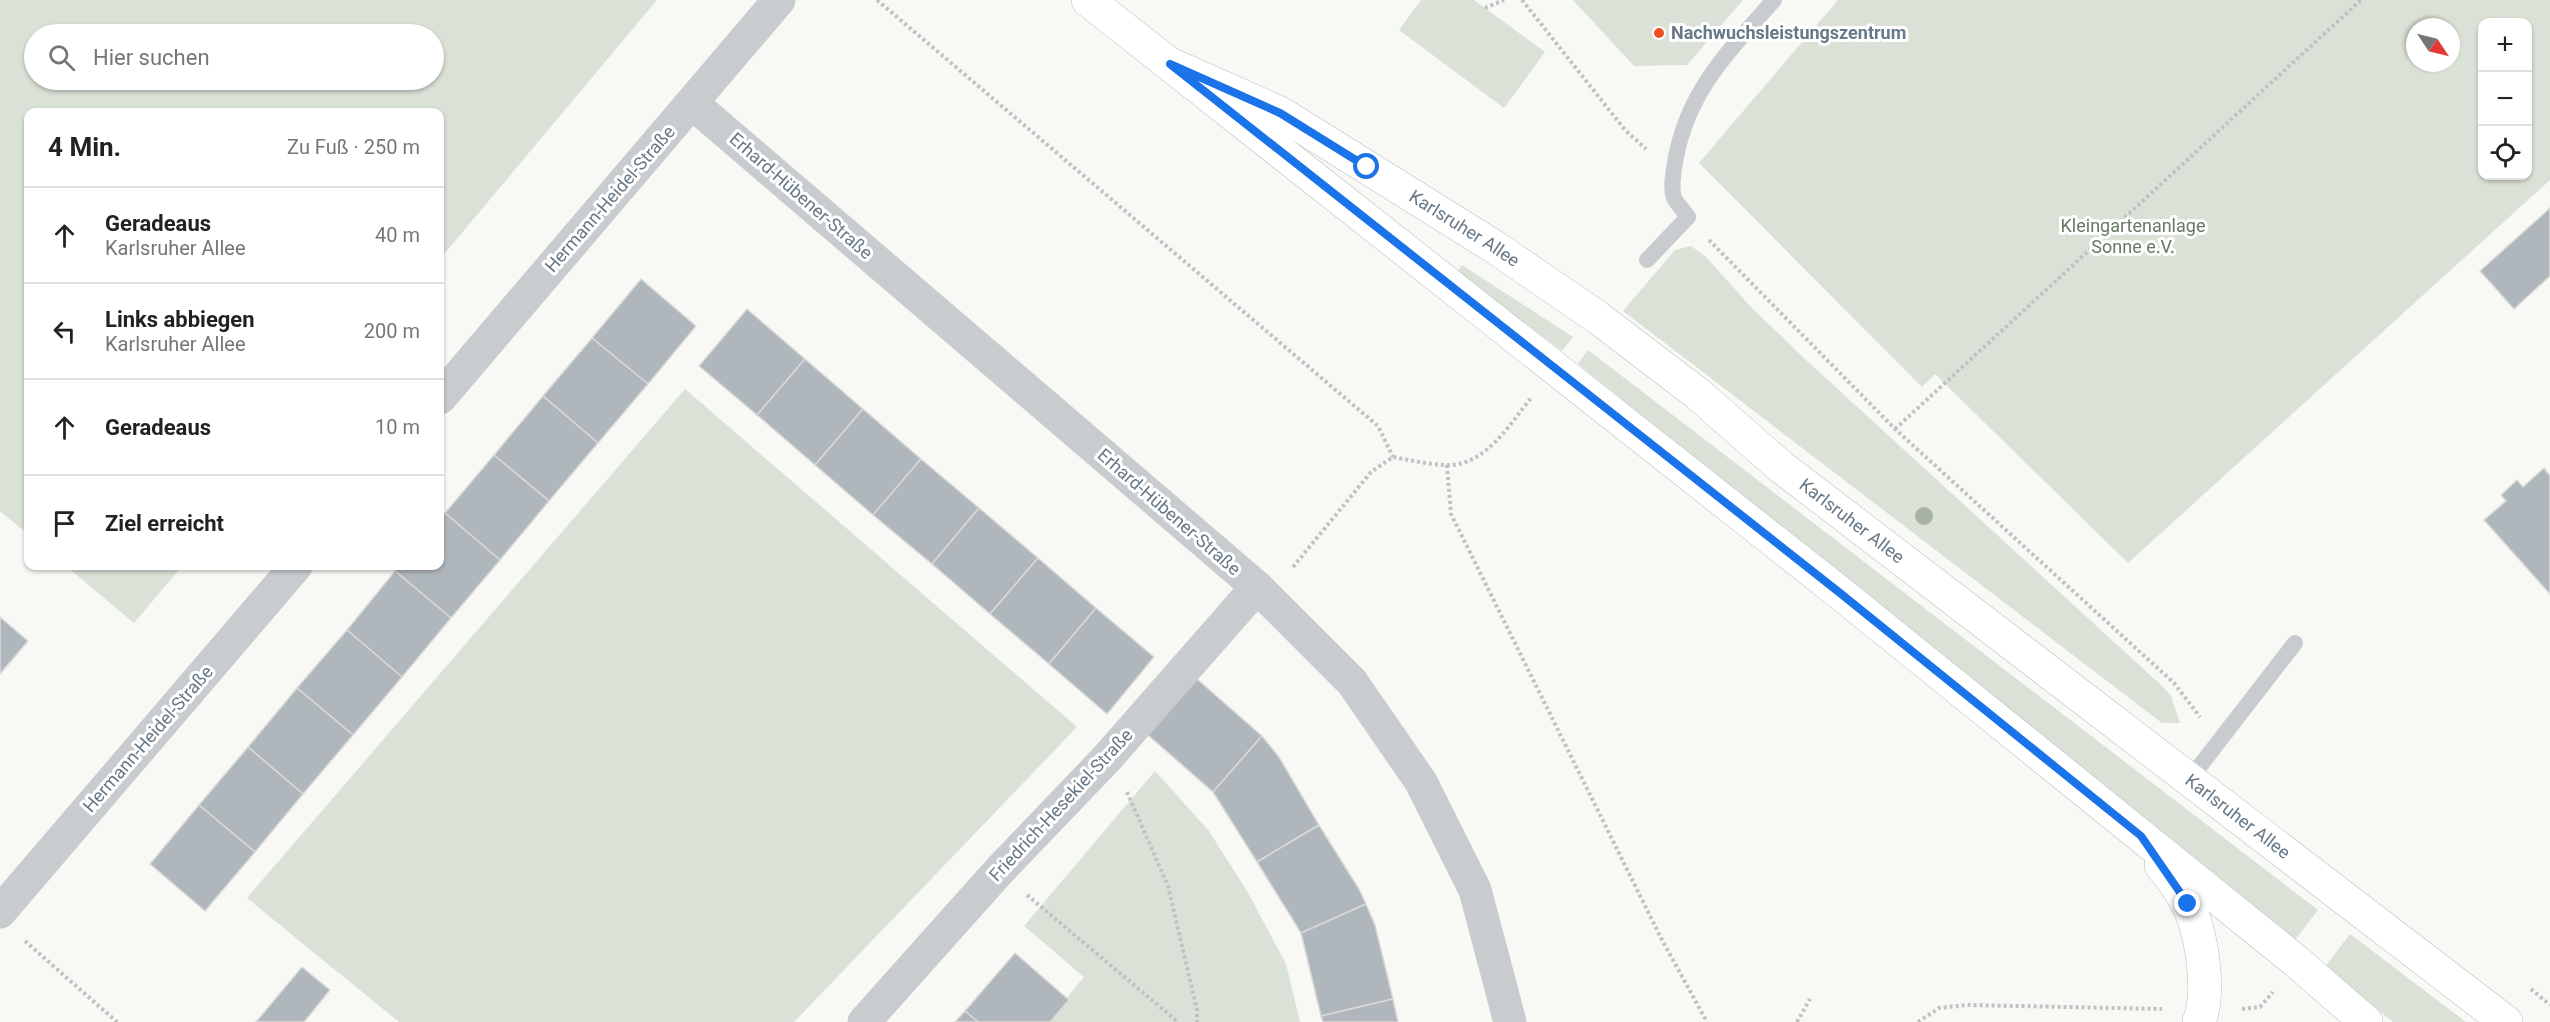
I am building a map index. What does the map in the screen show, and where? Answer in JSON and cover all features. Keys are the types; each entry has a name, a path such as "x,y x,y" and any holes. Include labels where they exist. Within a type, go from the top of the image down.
{"street":[{"name":"Hermann-Heidel-Straße","path":"444,393 779,0"},
{"name":"Karlsruher Allee","path":"1088,0 1840,593 2297,962 2366,1022"},
{"name":"Karlsruher Allee","path":"1170,64 1280,113 1493,246 1597,316 1698,394 1780,466 2506,1022"},
{"name":"Erhard-Hübener-Straße","path":"692,103 1257,587 1352,682 1421,782 1475,890 1510,1022"},
{"name":"Hermann-Heidel-Straße","path":"9,923 293,570"},
{"name":"Friedrich-Hesekiel-Straße","path":"864,1022 998,872 1108,758 1257,587"},
{"path":"2141,836 2188,904 2202,957 2204,1010 2199,1022"}],"lane":[{"path":"1647,260 1688,217 1674,198 1673,174 1680,137 1694,101 1716,66 1774,0"},
{"path":"2189,780 2295,643"}],"path":[{"path":"877,0 1377,426 1392,458"},
{"path":"1485,9 1504,0"},
{"path":"1522,0 1625,130 1673,174"},
{"path":"1895,429 2361,0"},
{"path":"1688,217 1742,276 1895,429 2174,683 2200,718"},
{"path":"1283,612 1294,565 1371,472 1392,458 1447,465 1469,462 1485,452 1500,436"},
{"path":"1447,465 1451,514 1662,940 1707,1022"},
{"path":"1108,758 1126,790 1168,886 1197,1010 1197,1022"},
{"path":"998,872 1178,1022"},
{"path":"9,923 117,1022"},
{"path":"2237,1010 2260,1006 2275,989"},
{"path":"1797,1022 1810,999"},
{"path":"1918,1022 1939,1008 1967,1005 2166,1009"}],"green space":[{"path":"0,0 657,0 444,254 444,108 24,108 24,531 0,511"},
{"path":"1421,0 1474,0 1545,52 1504,108 1399,30"},
{"name":"Nachwuchsleistungszentrum","path":"1573,0 1743,0 1687,65 1634,66"},
{"name":"Kleingartenanlage Sonne e.V.","path":"1838,0 2550,0 2550,180 2128,563 1935,374 1922,387 1699,163"},
{"path":"1691,246 1705,256 1751,307 1806,360 2161,685 2171,696 2180,723 2162,723 1623,311 1675,250"},
{"path":"1462,265 1573,337 1562,351 1457,273"},
{"path":"1588,350 2318,910 2294,941 1578,364"},
{"path":"685,389 1077,727 794,1022 399,1022 247,898"},
{"path":"71,570 179,570 134,623"},
{"path":"1155,771 1209,831 1248,893 1286,964 1300,1022 1047,1022 1084,977 1024,926"},
{"path":"2350,934 2466,1022 2393,1022 2325,967"}],"building":[{"path":"2550,208 2550,276 2514,309 2480,271"},
{"path":"641,279 696,326 648,384 592,338"},
{"path":"747,309 805,359 757,415 699,366"},
{"path":"592,338 648,384 598,443 543,396"},
{"path":"805,359 863,409 815,465 757,415"},
{"path":"543,396 598,443 549,501 494,455"},
{"path":"863,409 921,459 873,515 815,465"},
{"path":"494,455 549,501 500,560 445,513"},
{"path":"921,459 979,508 932,564 873,515"},
{"path":"2544,468 2550,476 2550,594 2484,520 2506,501 2501,495 2517,480 2523,487"},
{"path":"979,508 1038,558 990,614 932,564"},
{"path":"444,514 500,560 451,618 395,571 444,570"},
{"path":"1038,558 1096,608 1049,664 990,614"},
{"path":"395,571 451,618 402,677 347,630"},
{"path":"1096,608 1154,657 1107,714 1049,664"},
{"path":"0,617 28,641 0,674"},
{"path":"347,630 402,677 353,735 297,688"},
{"path":"1197,679 1262,736 1213,792 1148,735"},
{"path":"297,688 353,735 303,794 248,747"},
{"path":"1262,736 1279,757 1319,825 1257,862 1213,792"},
{"path":"248,747 303,794 255,852 199,805"},
{"path":"199,805 255,852 205,911 150,864"},
{"path":"1319,825 1366,904 1301,933 1257,862"},
{"path":"1366,904 1375,925 1393,999 1321,1016 1301,933"},
{"path":"1015,953 1069,1000 1050,1022 978,1022 965,1011"},
{"path":"302,967 330,990 304,1022 256,1022"},
{"path":"1393,999 1398,1022 1323,1022 1321,1016"},
{"path":"965,1011 978,1022 955,1022"}],"place":[{"name":"Nachwuchsleistungszentrum","path":"1659,33"}],"route":[{"path":"1367,167 1280,113 1170,64 1840,593 2141,836 2188,904"}]}
